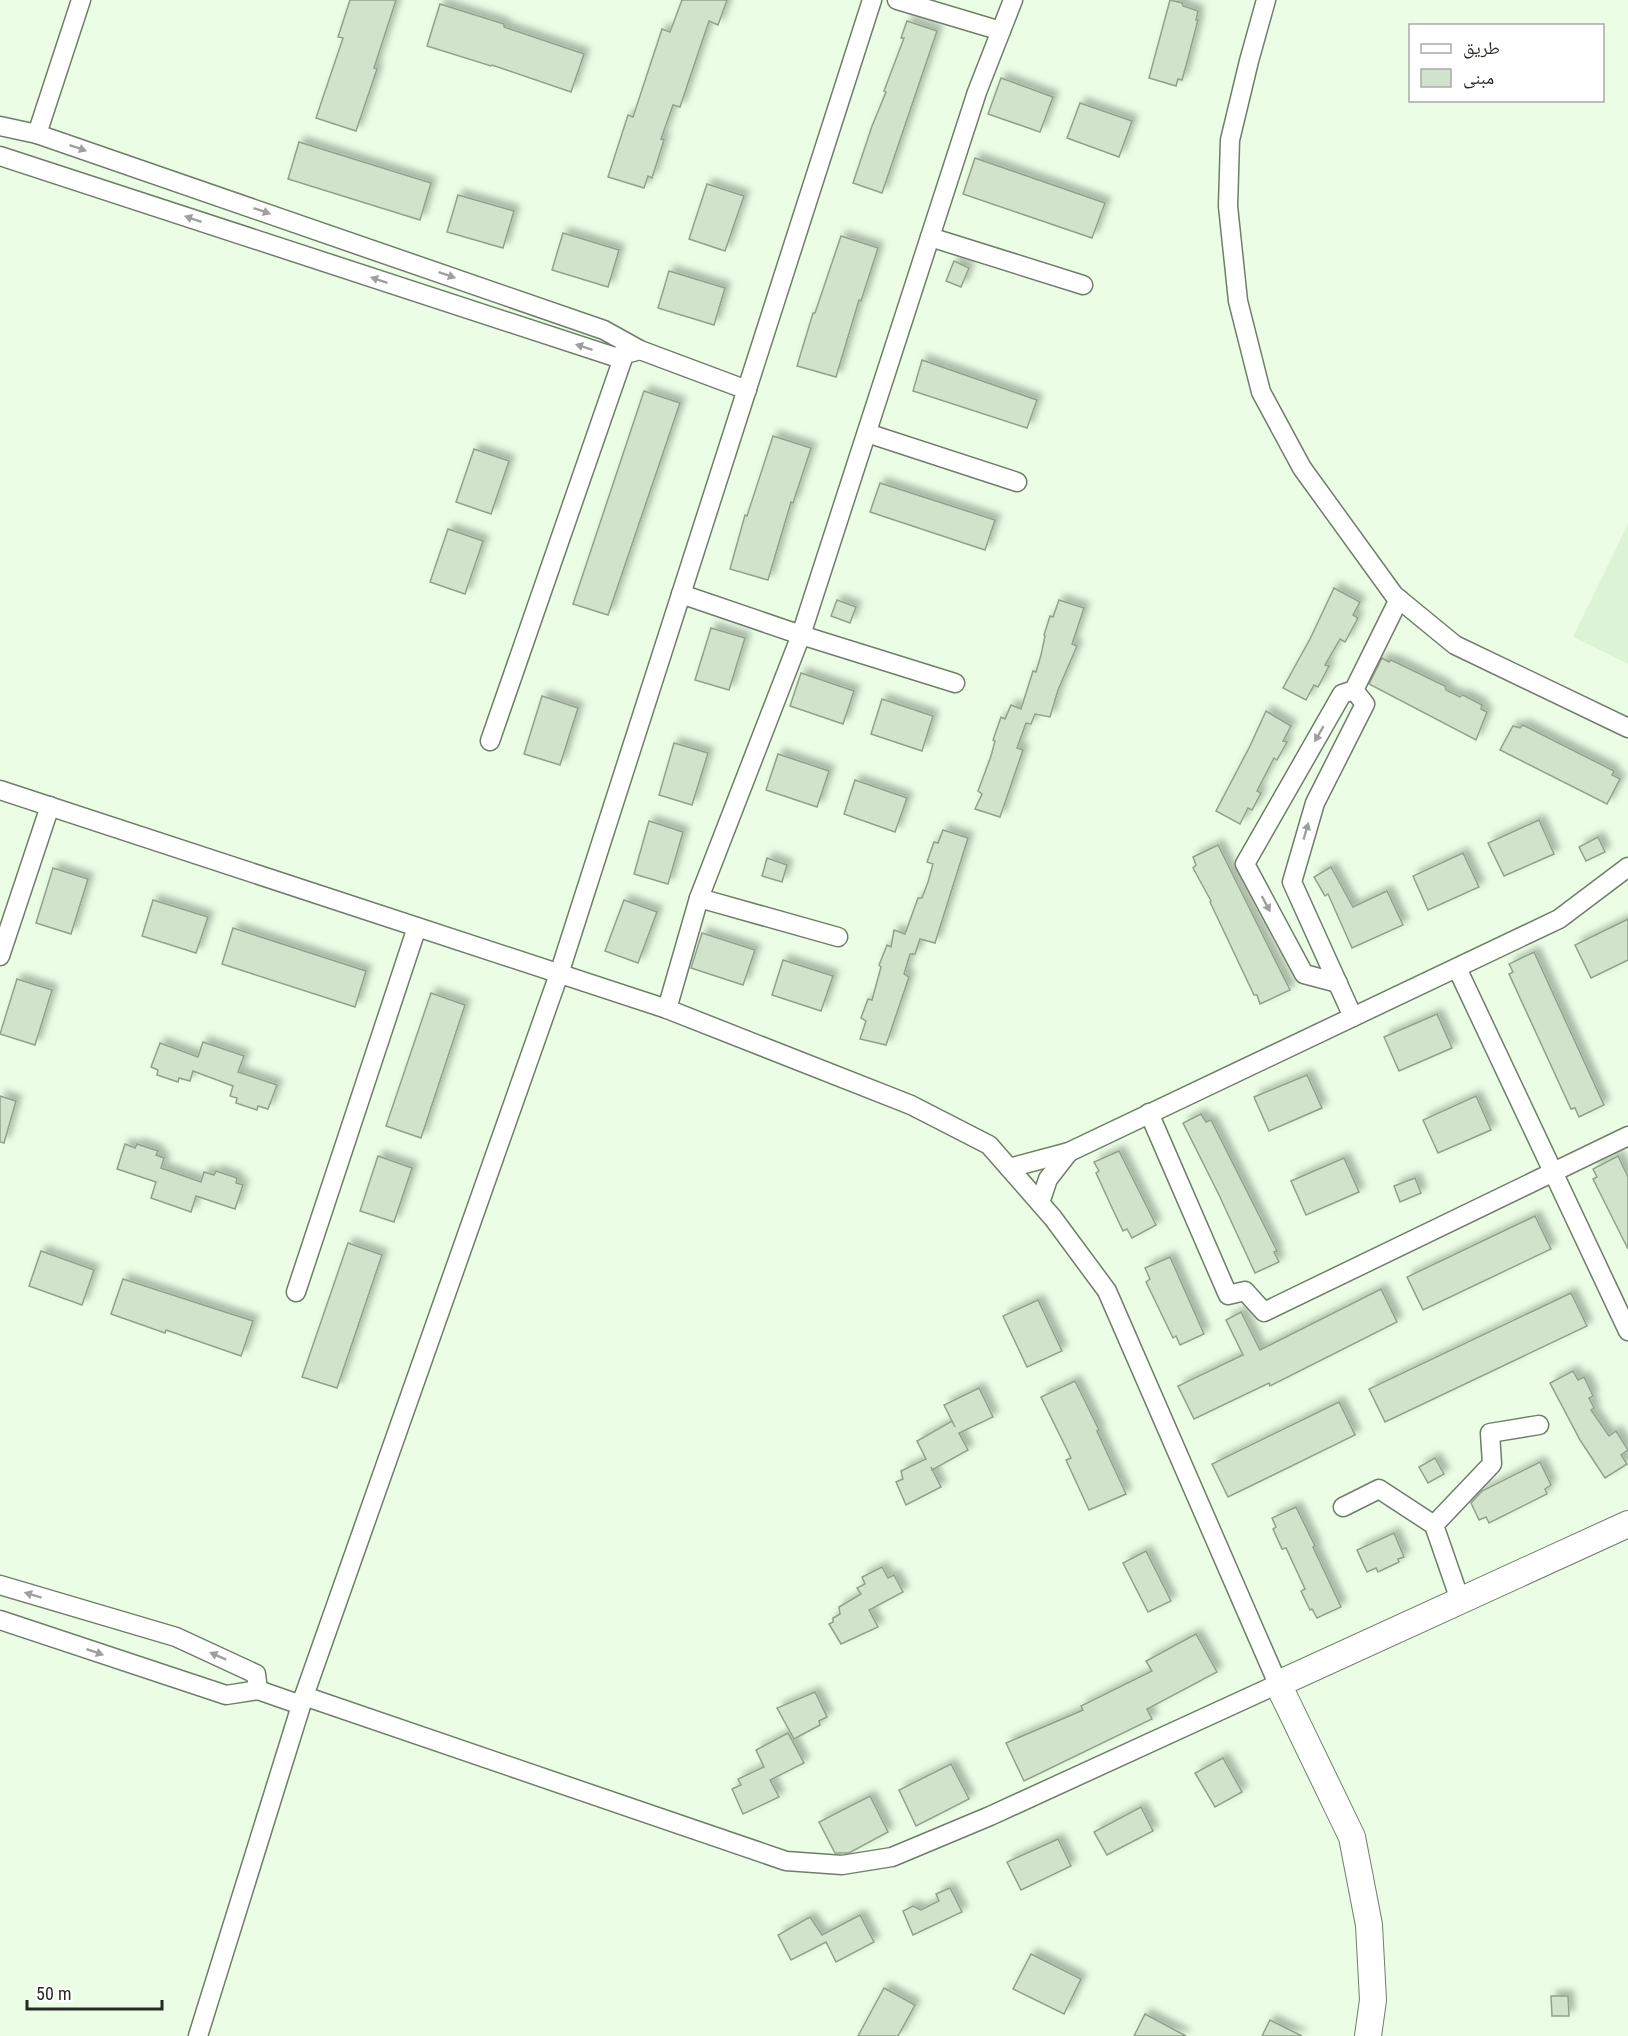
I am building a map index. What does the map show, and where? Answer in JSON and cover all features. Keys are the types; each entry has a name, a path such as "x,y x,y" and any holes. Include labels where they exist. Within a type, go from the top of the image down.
{"street":[{"path":"37,134 81,0"},
{"path":"198,2036 303,1701 559,974 872,0"},
{"path":"897,0 1000,31"},
{"path":"667,1009 699,898 801,635 977,92 1013,0"},
{"path":"1266,0 1230,140 1228,206 1238,301 1261,392 1302,468 1399,598 1455,645 1628,728"},
{"path":"0,126 37,134 604,330 632,353 747,390"},
{"path":"0,156 615,357 632,353"},
{"path":"930,237 1083,285"},
{"path":"490,741 632,353"},
{"path":"867,433 1017,482"},
{"path":"681,594 801,635 956,683"},
{"path":"1338,983 1304,974 1245,864 1342,694 1354,690 1399,598"},
{"path":"1353,1017 1292,882 1314,803 1365,704 1354,690"},
{"path":"0,790 667,1009 911,1105 989,1145 1040,1203 1107,1291 1278,1684 1352,1837 1369,1925 1373,2000 1368,2036"},
{"path":"0,956 50,806"},
{"path":"1009,1168 1069,1152 1559,919 1628,867"},
{"path":"699,898 838,937"},
{"path":"296,1292 417,927"},
{"path":"1457,968 1628,1331"},
{"path":"1149,1113 1228,1295 1245,1290 1264,1312 1628,1136"},
{"path":"1040,1203 1048,1179 1069,1152"},
{"path":"1434,1525 1492,1464 1490,1433 1539,1425"},
{"path":"1343,1507 1380,1489 1434,1525 1460,1600"},
{"path":"0,1620 226,1695 258,1690 303,1701 786,1861 842,1865 892,1857 990,1816 1628,1524"},
{"path":"0,1585 176,1637 256,1674 258,1690"}],"shaded area":[{"path":"1628,524 1628,664 1573,637"}],"building":[{"path":"350,0 396,0 374,68 377,69 356,131 316,118 343,38 338,37"},
{"path":"682,0 727,0 718,25 709,21 680,107 673,105 661,139 664,140 652,178 648,176 644,188 608,177 628,115 633,117 662,29 670,32"},
{"path":"1170,0 1198,11 1196,20 1198,20 1182,80 1178,79 1176,86 1149,78"},
{"path":"440,4 504,24 504,27 584,54 571,92 427,46"},
{"path":"907,21 937,31 882,193 853,183 904,38 901,38"},
{"path":"1001,78 1053,97 1040,132 988,114"},
{"path":"1080,103 1132,121 1119,157 1067,138"},
{"path":"299,142 431,183 420,220 288,179"},
{"path":"975,158 1105,203 1092,238 963,194"},
{"path":"707,184 744,196 725,251 689,239"},
{"path":"458,195 514,211 503,248 447,232"},
{"path":"563,233 619,250 608,287 552,270"},
{"path":"841,236 878,248 861,301 859,300 836,377 797,366 813,313 815,313"},
{"path":"954,261 969,268 961,287 946,281"},
{"path":"669,271 725,288 714,325 658,308"},
{"path":"922,360 1037,400 1027,428 913,391"},
{"path":"644,391 680,403 608,615 573,604"},
{"path":"773,436 811,448 793,503 791,502 768,580 730,569 745,515 747,516"},
{"path":"474,449 509,461 491,514 456,502"},
{"path":"880,483 995,520 985,550 870,512"},
{"path":"448,529 483,541 465,594 430,582"},
{"path":"1334,588 1360,602 1353,615 1358,618 1345,642 1340,639 1325,665 1329,666 1318,687 1314,685 1306,700 1283,688"},
{"path":"837,600 856,607 850,623 831,616"},
{"path":"1059,600 1084,608 1072,644 1077,646 1058,690 1050,717 1035,714 1031,724 1026,723 1017,748 1023,750 1000,817 975,809 982,794 978,791 991,756 995,741 993,740 1001,717 1005,719 1011,705 1021,709 1033,671 1036,672 1050,616 1053,617"},
{"path":"711,628 745,638 729,690 695,680"},
{"path":"1382,658 1389,662 1391,660 1445,686 1446,690 1460,697 1463,695 1482,705 1481,709 1487,712 1476,740 1369,684"},
{"path":"801,673 854,691 843,724 790,706"},
{"path":"542,696 578,708 560,765 524,754"},
{"path":"882,699 933,716 922,751 871,734"},
{"path":"1266,711 1291,726 1283,741 1287,742 1277,760 1274,758 1257,791 1261,793 1252,810 1248,808 1240,824 1216,811"},
{"path":"1523,725 1614,771 1612,775 1620,779 1607,804 1500,750 1513,726 1520,728"},
{"path":"674,743 708,753 692,805 659,795"},
{"path":"778,754 829,771 817,807 766,790"},
{"path":"855,780 907,798 895,832 844,814"},
{"path":"1539,820 1554,854 1504,876 1488,843"},
{"path":"649,821 683,832 668,884 634,874"},
{"path":"943,830 968,838 935,943 920,939 915,954 910,954 904,974 909,977 886,1045 860,1039 866,1021 861,1018 868,999 872,1000 881,967 879,965 887,945 891,947 894,930 905,934 918,898 922,898 928,882 933,864 927,862 934,842 938,843"},
{"path":"1598,837 1605,852 1586,861 1579,847"},
{"path":"1218,845 1290,990 1260,1004 1193,868 1196,865 1193,857"},
{"path":"1463,853 1479,887 1428,910 1413,876"},
{"path":"767,858 787,865 782,882 762,876"},
{"path":"1331,867 1353,907 1387,891 1403,925 1352,948 1328,894 1325,896 1314,877"},
{"path":"53,868 88,879 71,934 36,923"},
{"path":"153,900 208,917 196,953 142,936"},
{"path":"624,900 657,912 638,963 605,951"},
{"path":"1628,919 1628,960 1591,978 1575,945"},
{"path":"233,928 366,971 355,1007 222,964"},
{"path":"702,933 755,950 743,985 691,968"},
{"path":"1534,952 1604,1105 1579,1117 1575,1108 1571,1109 1509,974 1513,972 1509,964"},
{"path":"783,960 833,976 821,1011 772,995"},
{"path":"17,979 52,990 35,1045 0,1034"},
{"path":"431,993 465,1005 421,1138 386,1126"},
{"path":"1437,1014 1452,1048 1399,1071 1384,1037"},
{"path":"203,1042 244,1056 238,1072 277,1085 268,1109 258,1106 257,1110 236,1103 237,1098 230,1096 233,1086 193,1071 190,1081 179,1078 178,1082 157,1075 158,1070 151,1067 160,1043 198,1057"},
{"path":"1307,1075 1322,1108 1269,1131 1254,1097"},
{"path":"0,1096 16,1101 4,1143 0,1142"},
{"path":"1476,1096 1491,1130 1438,1153 1423,1120"},
{"path":"1201,1114 1206,1122 1211,1120 1277,1251 1274,1252 1279,1262 1255,1273 1183,1123"},
{"path":"125,1144 135,1148 137,1144 158,1151 156,1155 164,1158 161,1168 201,1182 204,1172 214,1175 216,1171 237,1178 236,1183 243,1185 235,1209 196,1196 191,1212 151,1198 156,1182 117,1169"},
{"path":"1119,1151 1156,1225 1132,1238 1127,1229 1123,1231 1096,1173 1099,1171 1094,1162"},
{"path":"378,1156 412,1168 394,1222 360,1211"},
{"path":"1618,1156 1628,1177 1628,1249 1593,1179 1597,1177 1593,1169"},
{"path":"1344,1158 1359,1192 1306,1215 1291,1181"},
{"path":"1415,1178 1421,1193 1400,1202 1394,1186"},
{"path":"1535,1216 1551,1249 1423,1310 1407,1277"},
{"path":"348,1243 382,1255 337,1388 302,1377"},
{"path":"41,1251 94,1270 82,1305 29,1286"},
{"path":"1170,1257 1204,1334 1180,1345 1176,1336 1173,1338 1146,1282 1150,1279 1145,1268"},
{"path":"123,1279 253,1321 241,1356 111,1314"},
{"path":"1381,1289 1397,1322 1270,1386 1269,1383 1194,1419 1178,1386 1243,1355 1226,1320 1241,1312 1260,1350"},
{"path":"1571,1293 1587,1326 1385,1422 1369,1389"},
{"path":"1038,1300 1062,1351 1027,1367 1003,1316"},
{"path":"1573,1371 1578,1380 1584,1377 1593,1396 1589,1398 1594,1408 1591,1410 1609,1436 1616,1431 1628,1450 1621,1455 1627,1464 1605,1478 1580,1440 1550,1383"},
{"path":"1075,1381 1126,1494 1089,1510 1066,1460 1071,1458 1041,1397"},
{"path":"979,1388 993,1417 959,1433 968,1450 932,1470 941,1487 906,1505 896,1482 903,1479 901,1471 926,1459 917,1441 952,1421 944,1405"},
{"path":"1339,1402 1355,1435 1228,1497 1212,1464"},
{"path":"1435,1458 1444,1474 1428,1483 1419,1467"},
{"path":"1540,1462 1551,1485 1545,1489 1547,1494 1489,1523 1486,1517 1479,1520 1471,1503 1482,1491"},
{"path":"1296,1507 1341,1607 1317,1618 1312,1609 1310,1610 1301,1591 1305,1589 1286,1548 1282,1549 1273,1529 1276,1527 1272,1518"},
{"path":"1394,1533 1404,1557 1398,1559 1399,1562 1378,1572 1376,1568 1367,1572 1357,1550"},
{"path":"1146,1551 1171,1601 1148,1612 1123,1563"},
{"path":"882,1567 888,1578 894,1575 903,1592 869,1610 878,1627 841,1644 829,1624 840,1614 839,1607 861,1594 857,1588 865,1584 862,1577"},
{"path":"1196,1634 1217,1672 1147,1709 1152,1719 1024,1781 1006,1743 1083,1710 1081,1706 1152,1671 1146,1661"},
{"path":"815,1692 827,1717 819,1721 820,1725 794,1739 777,1708"},
{"path":"788,1733 804,1763 770,1780 779,1797 743,1814 732,1789 741,1785 738,1779 764,1767 756,1750"},
{"path":"1223,1758 1242,1792 1215,1807 1195,1773"},
{"path":"951,1764 969,1799 916,1826 899,1790"},
{"path":"870,1796 888,1832 849,1853 835,1853 819,1822"},
{"path":"1141,1807 1153,1831 1107,1855 1094,1832"},
{"path":"1058,1839 1071,1866 1021,1890 1007,1862"},
{"path":"950,1888 962,1912 913,1935 903,1911 913,1906 921,1910 939,1901 936,1894"},
{"path":"860,1915 874,1942 836,1962 826,1942 791,1960 778,1935 810,1917 822,1935"},
{"path":"1031,1954 1081,1979 1064,2014 1013,1989"},
{"path":"884,1988 915,2005 898,2036 858,2036"},
{"path":"1551,1996 1568,1996 1569,2016 1552,2016"},
{"path":"1145,2014 1186,2036 1134,2036"},
{"path":"1270,2020 1302,2036 1262,2036"}]}
